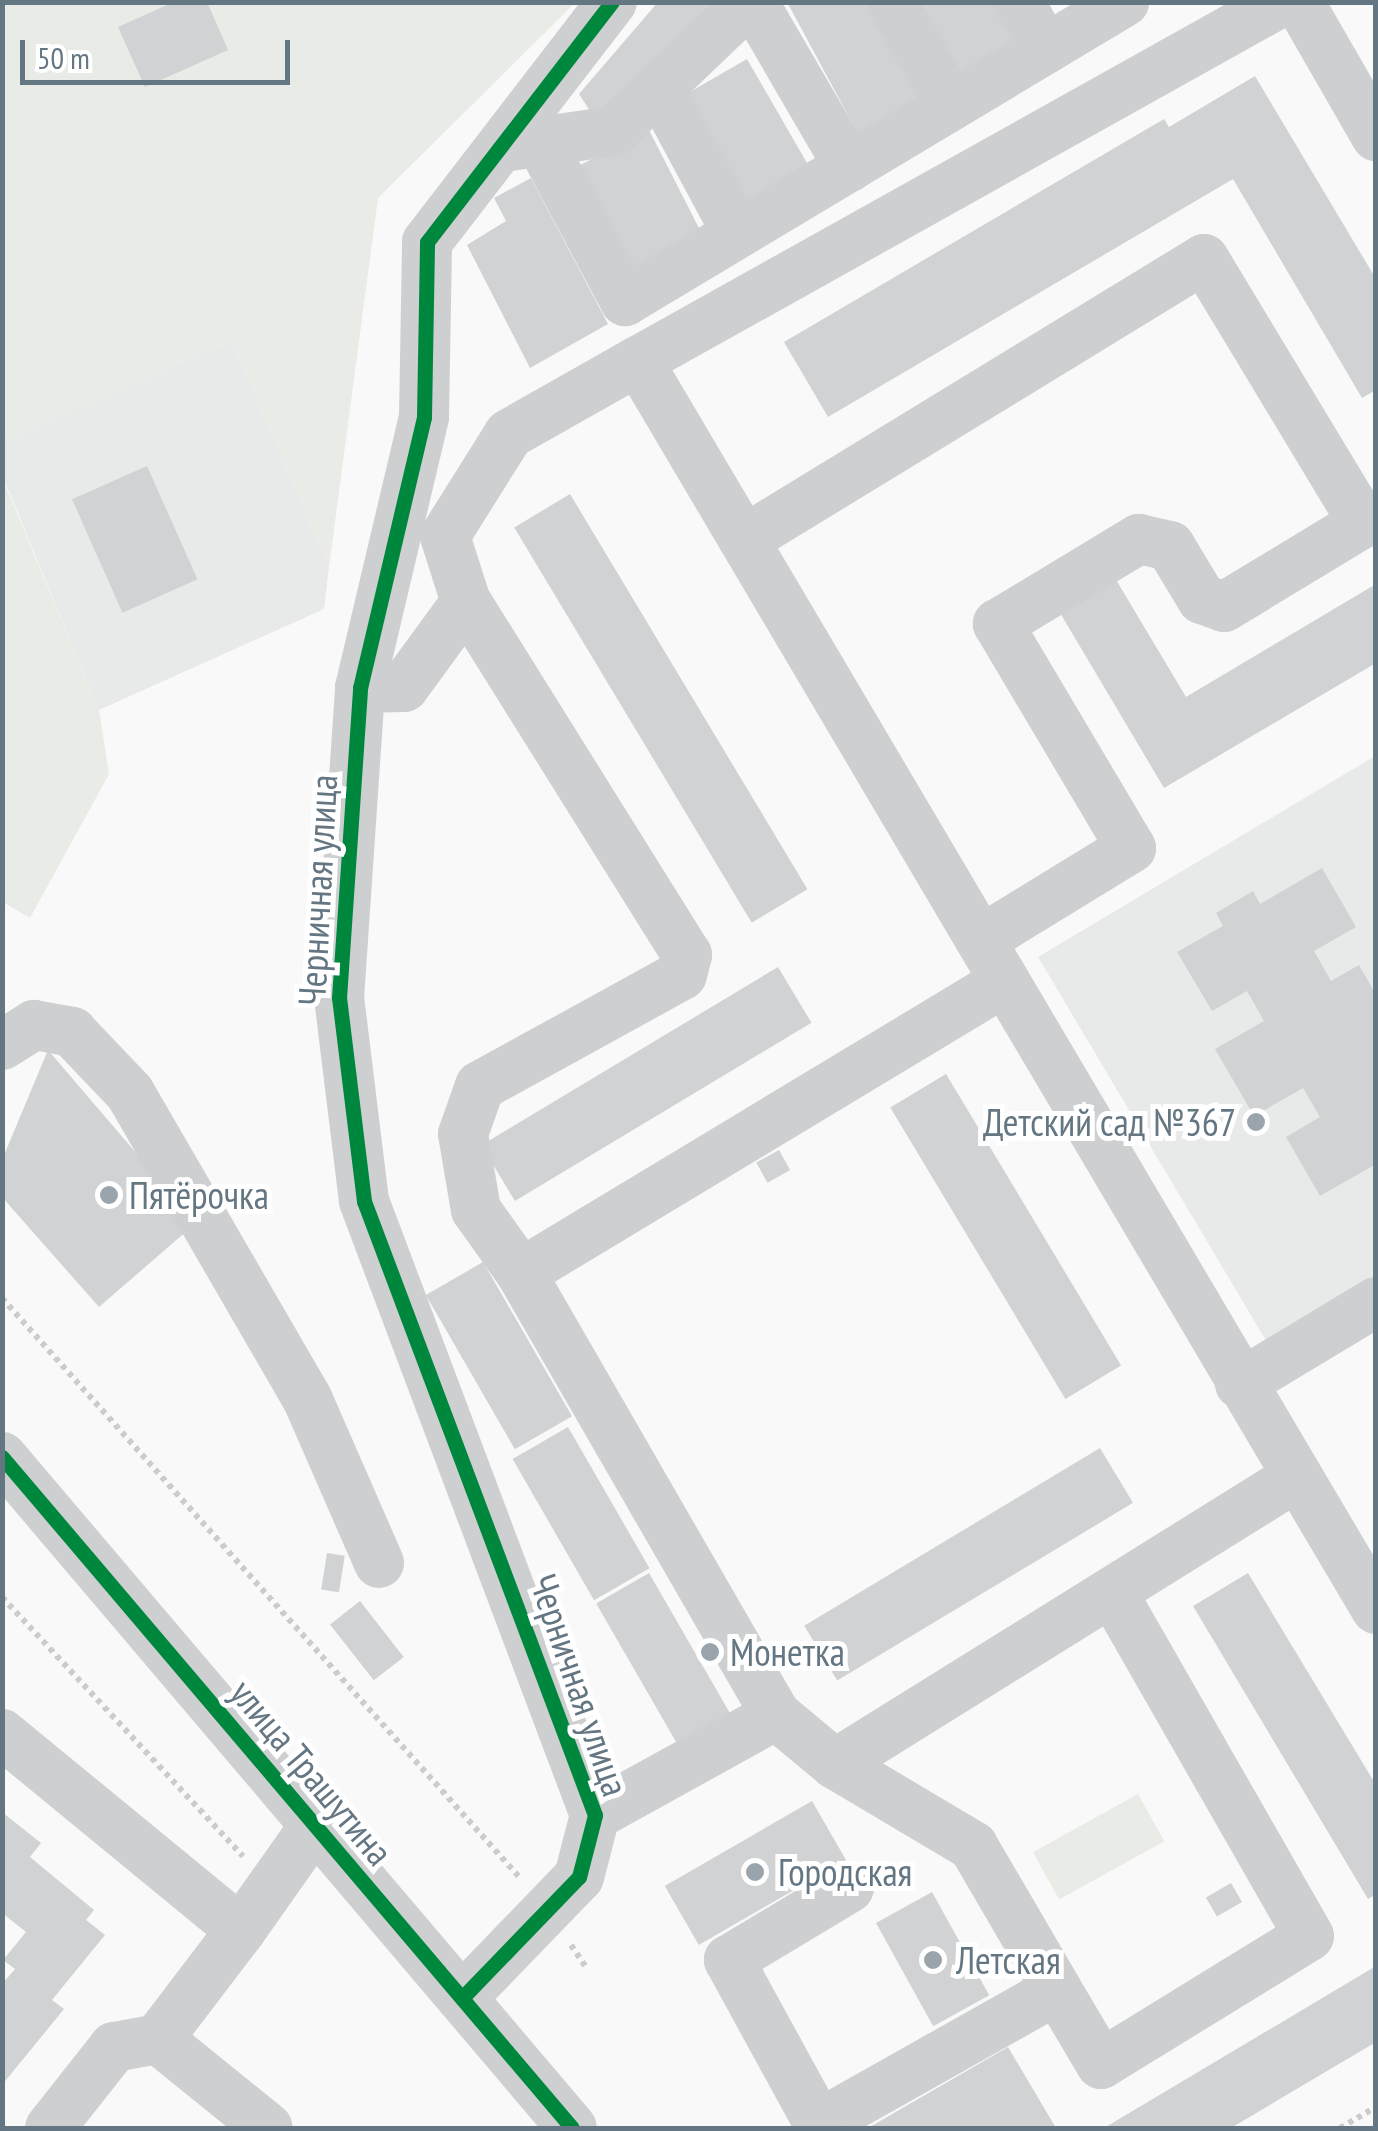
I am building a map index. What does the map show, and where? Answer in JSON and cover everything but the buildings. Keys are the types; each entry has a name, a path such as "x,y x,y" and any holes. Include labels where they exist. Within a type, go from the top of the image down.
{"street":[{"name":"Черничная улица","path":"462,1998 579,1878 594,1815 364,1202 339,998 360,688 424,417 427,242 518,146 612,2"},
{"path":"849,166 751,2 661,92 614,131 518,146 625,301 952,106 1115,5"},
{"path":"892,2 952,106"},
{"path":"1018,2 1046,49"},
{"path":"1112,1592 1309,1936 1101,2064 973,1846 835,1764 776,1715 522,1273 476,1210 463,1134 480,1086 682,975 688,954 466,602 445,536 509,434 1281,2"},
{"path":"1299,2 1376,136"},
{"path":"661,92 737,234"},
{"path":"522,1273 993,961 1131,848 998,624 1140,540 1170,546 1202,599 1224,607 1369,519 1204,260 744,540"},
{"path":"638,360 1376,1610"},
{"path":"360,688 404,687 466,602"},
{"path":"2,1045 34,1026 72,1032 130,1093 306,1398 379,1562"},
{"path":"1240,1384 1376,1302"},
{"name":"улица Трашутина","path":"2,1457 572,2128"},
{"path":"835,1764 1296,1477"},
{"path":"594,1815 776,1715"},
{"path":"2,1734 241,1930"},
{"path":"50,2128 114,2047 158,2039 315,1825"},
{"path":"849,1888 729,1960 820,2126 1057,1990"},
{"path":"158,2039 268,2128"}],"path":[{"path":"2,1298 548,1910 588,1970"},
{"path":"2,1597 272,1887"},
{"path":"1340,2128 1376,2107"}],"shaded area":[{"path":"2,3 575,3 378,198 329,567 232,340 3,442"},
{"path":"232,340 329,567 324,609 99,710 3,477 2,442"},
{"path":"2,477 99,710 109,774 30,918 3,902"},
{"name":"Детский сад №367","path":"1375,756 1375,1287 1271,1349 1038,957"},
{"path":"1138,1794 1164,1841 1059,1899 1033,1852"}],"cycle path":[{"path":"462,1998 579,1877 595,1815 364,1201 339,998 360,688 424,417 427,242 612,2"},
{"path":"2,1457 572,2128"}],"place":[{"name":"Детский сад №367","path":"1256,1122"},
{"name":"Пятёрочка","path":"109,1195"},
{"name":"Монетка","path":"710,1652"},
{"name":"Городская","path":"755,1872"},
{"name":"Летская","path":"933,1960"}]}
